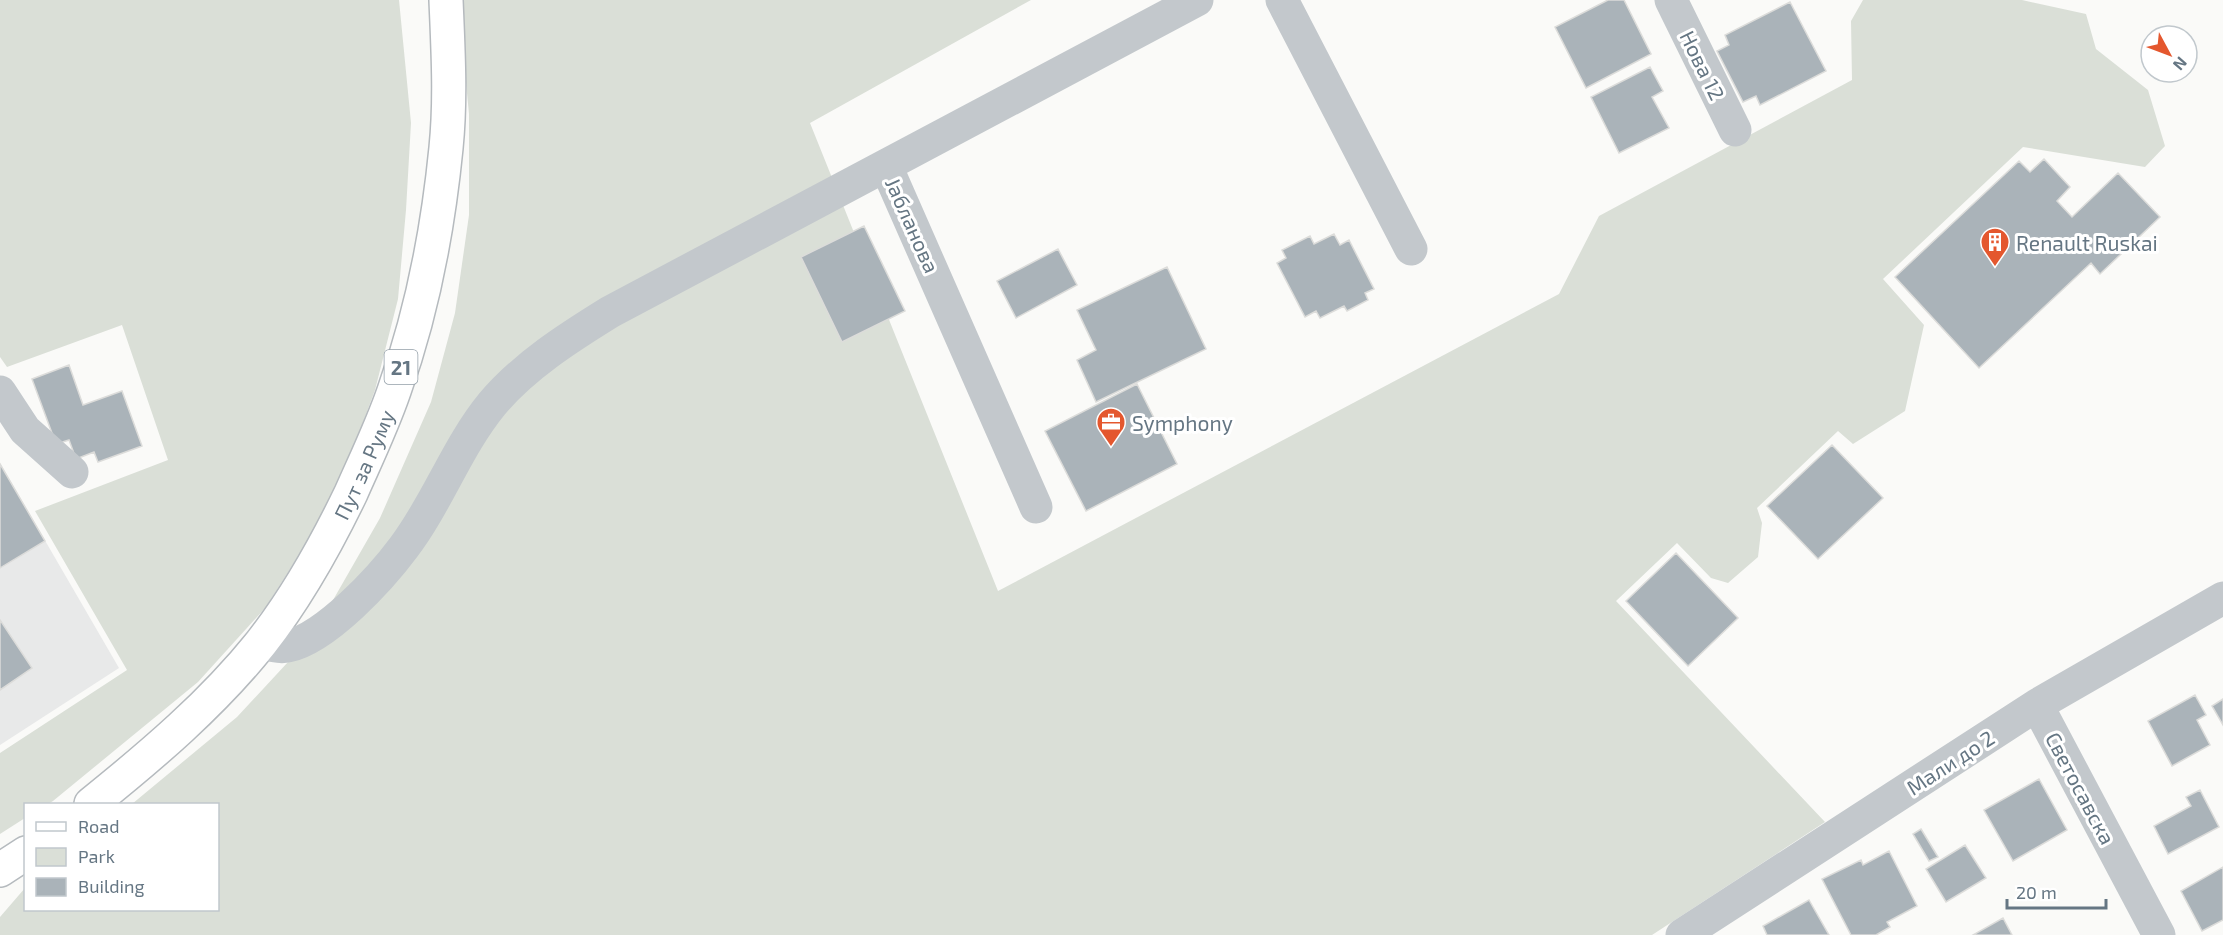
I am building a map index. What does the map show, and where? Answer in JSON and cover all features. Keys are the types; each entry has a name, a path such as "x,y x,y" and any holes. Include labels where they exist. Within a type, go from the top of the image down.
{"main road":[{"name":"Пут за Руму","path":"92,803 176,734 261,642 302,584 334,528 367,457 394,391 416,316 434,236 446,146 449,62 446,0"},
{"path":"0,870 24,854"}],"street":[{"name":"Јабланова","path":"1036,507 886,166 1197,0"},
{"path":"1282,0 1411,249"},
{"name":"Нова 12","path":"1671,0 1735,130"},
{"path":"261,642 286,646 302,642 332,624 404,546 471,432 494,403 546,354 610,312 886,166"},
{"path":"0,392 24,430 72,472"},
{"name":"Мали до 2","path":"1682,935 2037,705 2223,598"},
{"name":"Светосавска","path":"2037,705 2159,935"}],"shaded area":[{"path":"0,463 119,668 0,745"}],"green space":[{"path":"0,0 399,0 411,123 398,299 375,390 335,498 266,607 198,682 53,801 24,803 24,819 0,834 0,753 127,670 35,511 168,460 122,325 7,367 0,357"},
{"path":"458,0 1031,0 810,123 998,591 1559,294 1599,216 1852,80 1851,21 1863,0 2022,0 2086,14 2096,49 2148,90 2165,146 2145,167 2023,147 1883,279 1924,325 1905,411 1853,444 1838,431 1757,508 1762,523 1758,557 1728,583 1711,578 1677,543 1616,601 1825,822 1652,935 0,935 0,917 24,889 24,911 219,911 219,803 133,803 237,717 313,635 380,518 431,402 455,313 469,215 469,114"}],"building":[{"path":"1608,0 1624,0 1651,54 1586,88 1555,27"},
{"path":"1790,2 1826,71 1760,105 1756,96 1743,102 1717,51 1729,45 1725,35"},
{"path":"1650,67 1663,91 1652,97 1669,128 1619,153 1591,97"},
{"name":"Renault Ruskai","path":"2044,159 2070,187 2057,201 2072,217 2118,173 2160,217 2100,274 2091,263 1979,368 1895,277 2019,161 2030,172"},
{"path":"864,226 905,311 842,342 801,257"},
{"path":"1334,234 1340,245 1349,240 1374,289 1365,293 1368,300 1347,311 1344,306 1320,318 1316,311 1305,317 1277,263 1286,258 1282,250 1310,236 1314,244"},
{"path":"1058,249 1077,285 1016,318 997,281"},
{"path":"1167,267 1206,349 1096,402 1077,360 1096,350 1077,310"},
{"path":"69,365 83,405 122,391 142,446 98,462 94,452 76,459 69,440 56,444 32,379"},
{"name":"Symphony","path":"1137,384 1177,464 1086,511 1045,431"},
{"path":"1832,445 1883,498 1818,559 1767,506"},
{"path":"0,464 45,541 0,568"},
{"path":"1676,553 1738,618 1688,666 1626,601"},
{"path":"0,620 32,668 0,690"},
{"path":"2195,695 2206,715 2197,720 2210,745 2172,766 2148,721"},
{"path":"2223,699 2223,725 2212,706"},
{"path":"2039,779 2067,830 2013,861 1984,810"},
{"path":"2200,790 2219,827 2168,854 2154,826 2191,806 2186,797"},
{"path":"1921,829 1938,857 1929,861 1913,834"},
{"path":"1965,845 1986,878 1946,902 1926,869"},
{"path":"1889,851 1917,906 1887,922 1890,927 1876,935 1851,935 1822,879 1861,860 1863,865"},
{"path":"2223,867 2223,920 2202,931 2181,891"},
{"path":"1809,900 1829,935 1767,935 1763,926"},
{"path":"2003,918 2012,935 1973,935"}],"place":[{"name":"Renault Ruskai","path":"1995,268"},
{"name":"Symphony","path":"1111,448"}]}
